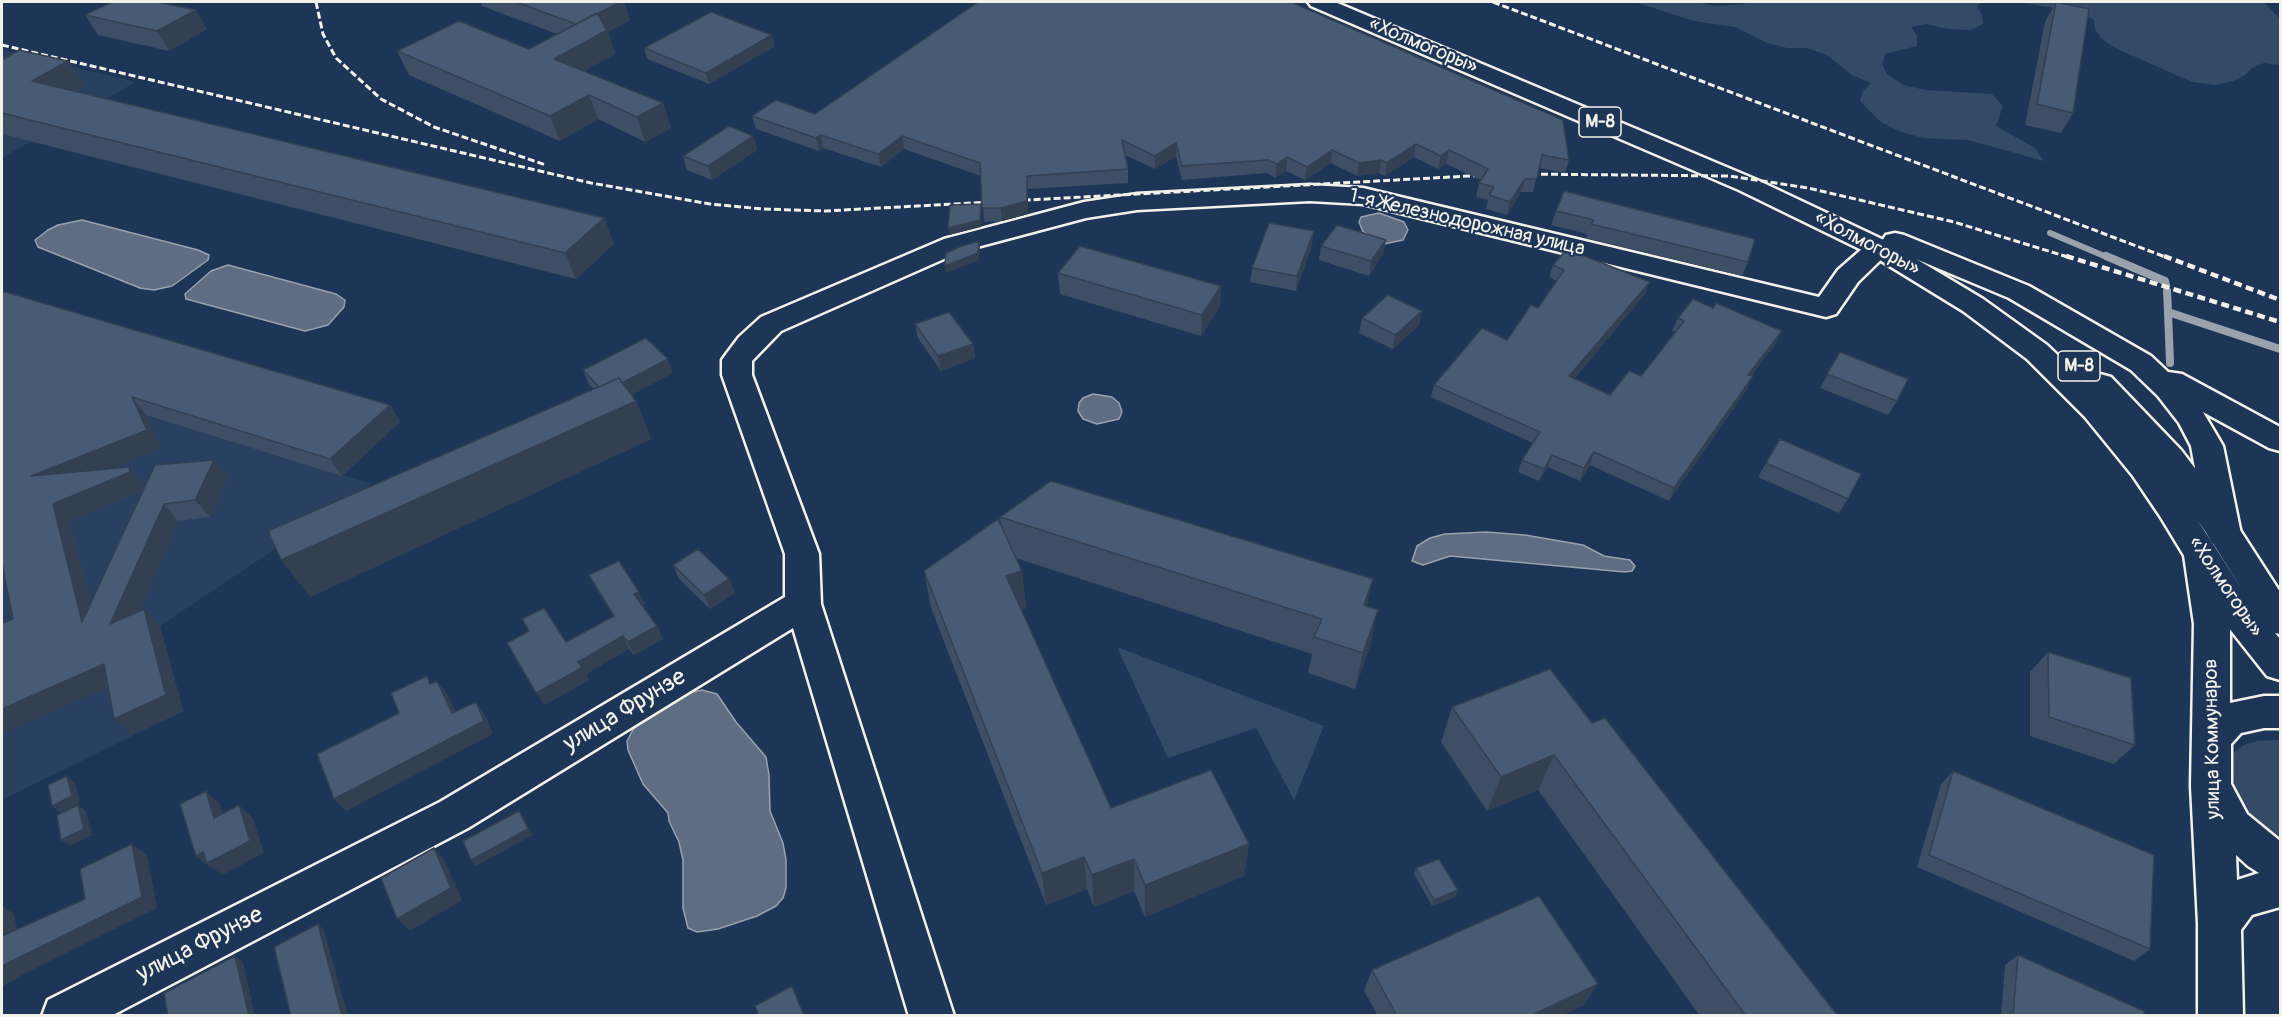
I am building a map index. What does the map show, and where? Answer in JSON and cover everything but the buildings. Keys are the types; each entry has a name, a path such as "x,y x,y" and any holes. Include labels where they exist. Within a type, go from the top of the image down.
{"main road":[{"name":"«Холмогоры»","path":"1318,2 1887,244 1980,290 2041,334 2097,381 2170,458 2213,544 2238,613 2280,665"},
{"name":"«Холмогоры»","path":"1348,2 1814,200 1887,244"},
{"name":"1-я Железнодорожная улица","path":"803,604 802,554 737,375 737,360 749,344 771,324 953,244 1084,210 1137,202 1310,193 1363,196 1826,308 1848,276 1887,244"},
{"path":"1887,244 2019,292 2220,409 2280,440"},
{"name":"улица Коммунаров","path":"2141,363 2169,389 2192,417 2207,446 2213,544 2211,786 2219,923 2221,1016"},
{"path":"2207,446 2239,440 2280,440"},
{"name":"«Холмогоры»","path":"2213,544 2280,620"},
{"path":"803,604 932,1016"},
{"name":"улица Фрунзе","path":"64,1016 454,815 803,604"},
{"path":"2211,741 2222,725 2232,719 2264,712 2280,712"},
{"path":"2211,786 2233,826 2245,839 2280,864"},
{"path":"2219,923 2239,899 2280,887"}],"shaded area":[{"path":"1635,2 1696,2 1716,6 1747,2 1982,2 1977,6 1982,15 1983,24 1970,30 1948,29 1926,24 1911,27 1917,36 1917,46 1885,54 1882,64 1887,74 1903,85 1926,90 1992,94 2003,106 1996,126 2035,148 2044,161 1968,140 1923,138 1901,132 1881,122 1860,101 1863,91 1871,83 1852,75 1827,55 1807,48 1787,48 1767,43 1735,27 1694,21"},
{"path":"2017,2 2264,2 2280,19 2280,65 2264,63 2233,81 2217,85 2192,82 2113,47 2101,38 2095,29 2094,20 2079,12"},
{"path":"2,50 136,82 2,158"},
{"path":"1379,213 1404,222 1408,230 1403,240 1384,244 1363,232 1359,222 1361,217"},
{"path":"82,220 198,250 209,255 208,260 172,286 154,290 140,288 38,247 35,240 48,230 58,225"},
{"path":"228,265 336,294 345,300 344,307 328,325 305,331 186,299 185,294 211,271"},
{"path":"2,369 372,484 160,626 183,711 2,800"},
{"path":"1093,394 1112,397 1119,403 1122,412 1119,419 1097,424 1083,419 1078,411 1079,403 1083,398"},
{"path":"1486,532 1525,535 1583,545 1604,556 1630,560 1635,566 1632,571 1625,572 1450,556 1423,565 1412,561 1417,546 1430,538 1445,534"},
{"path":"1117,647 1324,726 1294,800 1256,728 1168,758"},
{"path":"702,690 717,694 736,722 766,757 770,811 783,843 786,860 786,888 783,898 776,906 757,916 718,929 697,932 688,928 683,908 683,860 679,842 669,821 668,813 643,784 628,750 627,741 636,724 684,694"},
{"path":"2280,740 2280,844 2254,823 2241,807 2232,791 2228,763 2234,752 2244,745 2257,741"}],"waterway":[{"path":"2050,233 2109,258"},
{"path":"2106,256 2165,281 2166,285"},
{"path":"2167,291 2168,312"},
{"path":"2168,312 2280,349"},
{"path":"2168,312 2170,363"}],"railway":[{"path":"316,2 323,34 336,58 381,99 434,127 546,165"},
{"path":"1493,2 2168,258"},
{"path":"2,45 591,183 710,204 763,209 825,211 1488,175"},
{"path":"1521,174 1729,176 1808,188 1954,222 2071,258"},
{"path":"2066,256 2280,322"},
{"path":"2164,256 2280,300"}]}
